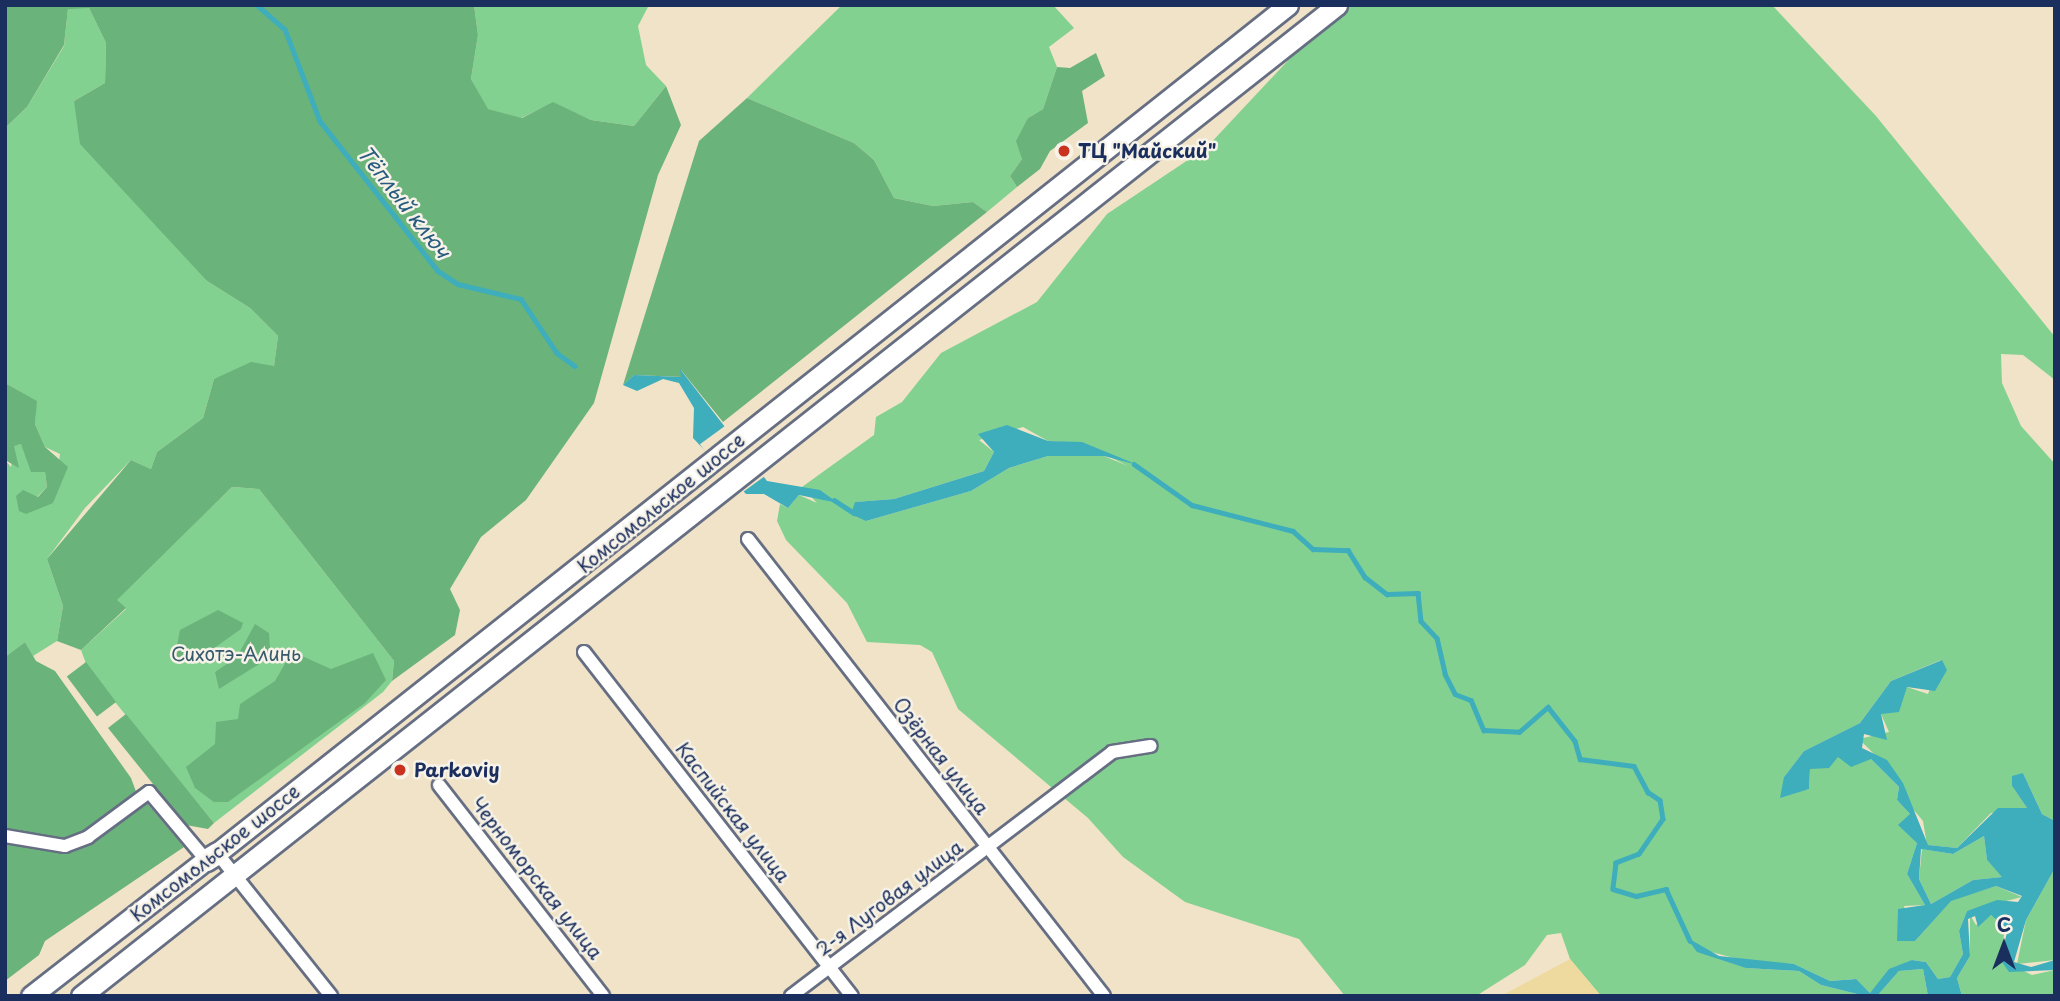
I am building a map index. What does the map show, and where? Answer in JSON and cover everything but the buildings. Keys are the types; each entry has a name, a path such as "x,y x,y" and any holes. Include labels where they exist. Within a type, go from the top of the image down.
{"main road":[{"name":"Комсомольское шоссе","path":"31,996 654,508 1288,5"},
{"name":"Комсомольское шоссе","path":"81,996 239,878 1337,5"}],"street":[{"name":"Озёрная улица","path":"748,539 1104,996"},
{"name":"Каспийская улица","path":"584,652 852,996"},
{"name":"2-я Луговая улица","path":"791,996 1112,752 1151,746"},
{"name":"Черноморская улица","path":"439,785 603,996"},
{"path":"5,836 65,846 88,837 149,792 212,856 239,878 331,996"}],"green space":[{"path":"5,5 474,5 478,35 471,79 488,109 522,118 553,102 591,120 634,126 666,86 681,125 658,175 594,403 526,500 481,537 450,589 460,610 455,635 392,681 394,661 259,489 232,487 117,600 126,608 81,650 57,641 63,606 47,559 131,460 151,469 157,452 203,418 214,379 251,362 274,366 278,336 250,308 207,281 80,144 74,101 105,83 106,43 89,8 68,9 64,45 27,107 5,128"},
{"path":"474,5 649,5 638,26 646,65 666,86 634,126 591,120 553,103 521,118 487,109 471,79 478,35"},
{"path":"842,5 1053,5 1074,28 1049,47 1057,67 1043,109 1028,118 1022,159 1010,176 1017,187 987,212 973,202 933,206 894,198 874,160 854,143 747,98"},
{"path":"1340,5 1772,5 1876,116 2055,337 2055,380 2023,355 2001,354 2002,383 2021,426 2055,464 2055,821 2042,814 2023,773 2012,786 2027,808 1991,813 1957,848 1927,845 1923,821 1903,797 1903,783 1859,739 1889,732 1881,714 1907,687 1928,694 1941,660 1891,681 1860,723 1804,751 1784,777 1798,791 1809,789 1810,769 1838,757 1871,759 1899,787 1897,800 1910,814 1917,843 1907,874 1925,905 1904,906 1915,941 1951,900 1996,886 2022,897 1967,911 1959,931 1963,954 1950,977 1938,979 1926,962 1912,960 1870,993 1855,979 1830,981 1794,964 1749,962 1700,949 1747,968 1799,971 1821,985 1865,996 1601,996 1570,959 1561,933 1547,935 1525,965 1476,996 1345,996 1299,939 1185,902 1123,857 1088,818 958,709 932,652 920,645 867,642 847,603 786,540 777,521 780,504 788,508 799,495 817,503 802,487 874,435 876,417 902,402 941,353 1037,302 1107,214 1206,148","holes":["1023,427 1048,441 1082,443 1128,466 1104,456 1048,456 1009,468 971,491 866,521 856,502 894,499 984,471 994,452 979,440"]},
{"path":"68,8 89,8 106,43 105,83 74,101 207,281 250,308 278,336 274,366 214,379 203,418 157,452 151,469 131,460 85,508 47,559 63,606 57,641 33,656 25,642 5,657 5,460 11,467 14,445 21,444 45,472 47,487 37,497 17,496 53,503 60,454 45,447 35,424 36,401 5,383 5,128 27,107 64,46"},
{"path":"1096,53 1105,76 1082,91 1088,123 1050,151 1040,169 1017,187 1010,176 1022,159 1016,141 1028,118 1043,109 1057,67 1070,68"},
{"path":"747,98 854,143 874,160 894,198 933,206 973,202 987,212 723,422 681,370 682,377 634,375 623,385 699,141"},
{"path":"5,383 37,401 35,424 45,447 68,467 53,503 26,514 19,511 16,496 23,490 38,497 47,487 45,472 31,472 21,444 14,446 19,468 5,460"},
{"name":"Сихотэ-Алинь","path":"232,487 259,489 394,661 392,681 383,692 214,823 88,669 81,650 126,609 116,600"},
{"path":"218,610 243,623 241,629 196,661 175,656 180,630"},
{"path":"255,624 269,633 270,649 261,663 219,689 215,672 237,657"},
{"path":"25,642 36,661 55,671 131,778 138,797 87,836 65,844 5,834 5,657"},
{"path":"373,653 386,680 365,703 228,802 214,802 195,788 186,767 215,744 216,722 238,719 240,704 275,681 287,660 302,656 331,669"},
{"path":"86,662 116,702 97,716 67,676"},
{"path":"126,714 214,823 208,829 186,825 108,728"},
{"path":"146,802 184,847 45,941 39,955 5,981 5,839 66,849"},
{"path":"1984,836 1987,860 2003,877 1973,880 1931,904 1919,879 1922,849 1953,854"},
{"path":"2055,868 2055,960 2017,964 2026,920"},
{"path":"1970,915 1976,925 1991,915 2006,923 2000,959 2032,975 2055,970 2055,996 1962,996 1957,978 1970,956"},
{"path":"1923,969 1928,996 1877,996 1899,971"}],"sand":[{"path":"1570,959 1601,996 1501,996"}],"water":[{"path":"680,369 767,481 820,490 838,503 799,495 788,508 764,494 746,494 693,438 694,408 679,383 663,379 637,391 623,385 634,375 681,377"},
{"path":"1007,425 1048,441 1082,442 1138,465 1104,456 1048,456 1009,468 971,491 866,521 851,514 855,502 894,499 984,471 994,452 978,434"},
{"path":"1942,660 1947,670 1935,691 1907,687 1899,712 1881,714 1887,740 1864,734 1862,748 1887,760 1903,783 1928,845 1957,848 1998,808 2027,808 2012,786 2012,776 2023,773 2042,814 2055,821 2055,868 2026,920 2014,962 2031,967 2055,960 2055,970 2009,972 2000,959 2008,929 1991,915 1978,927 1975,916 1968,919 1970,956 1957,978 1962,996 1928,996 1923,969 1899,971 1877,996 1865,996 1821,985 1799,971 1746,968 1697,952 1686,937 1719,956 1794,964 1830,981 1856,979 1870,993 1889,969 1912,960 1926,962 1938,979 1950,977 1963,954 1959,931 1967,911 1997,900 2018,902 2022,896 1996,886 1951,901 1915,941 1897,941 1898,909 1925,905 1907,874 1917,843 1898,825 1910,814 1897,800 1899,787 1871,759 1851,767 1838,757 1829,768 1810,769 1809,789 1780,798 1784,777 1804,751 1860,723 1891,681","holes":["1984,836 1987,860 2002,877 1973,880 1931,904 1919,879 1921,849 1953,854"]}],"pier":[{"path":"729,423 767,475 737,496 700,444"}],"waterway":[{"name":"Тёплый ключ","path":"257,5 285,29 320,121 438,271 458,284 521,299 557,353 575,366"},
{"name":"Тёплый ключ","path":"1134,464 1192,505 1293,531 1313,549 1348,550 1365,577 1387,594 1418,593 1421,621 1437,638 1445,674 1455,694 1471,700 1484,730 1519,732 1548,707 1575,741 1580,759 1634,766 1648,792 1660,800 1663,819 1639,854 1616,863 1613,889 1636,896 1666,889 1690,941"},
{"name":"Тёплый ключ","path":"834,500 854,513"}],"place":[{"name":"ТЦ \"Майский\"","path":"1064,151"},
{"name":"Parkoviy","path":"400,770"}]}
